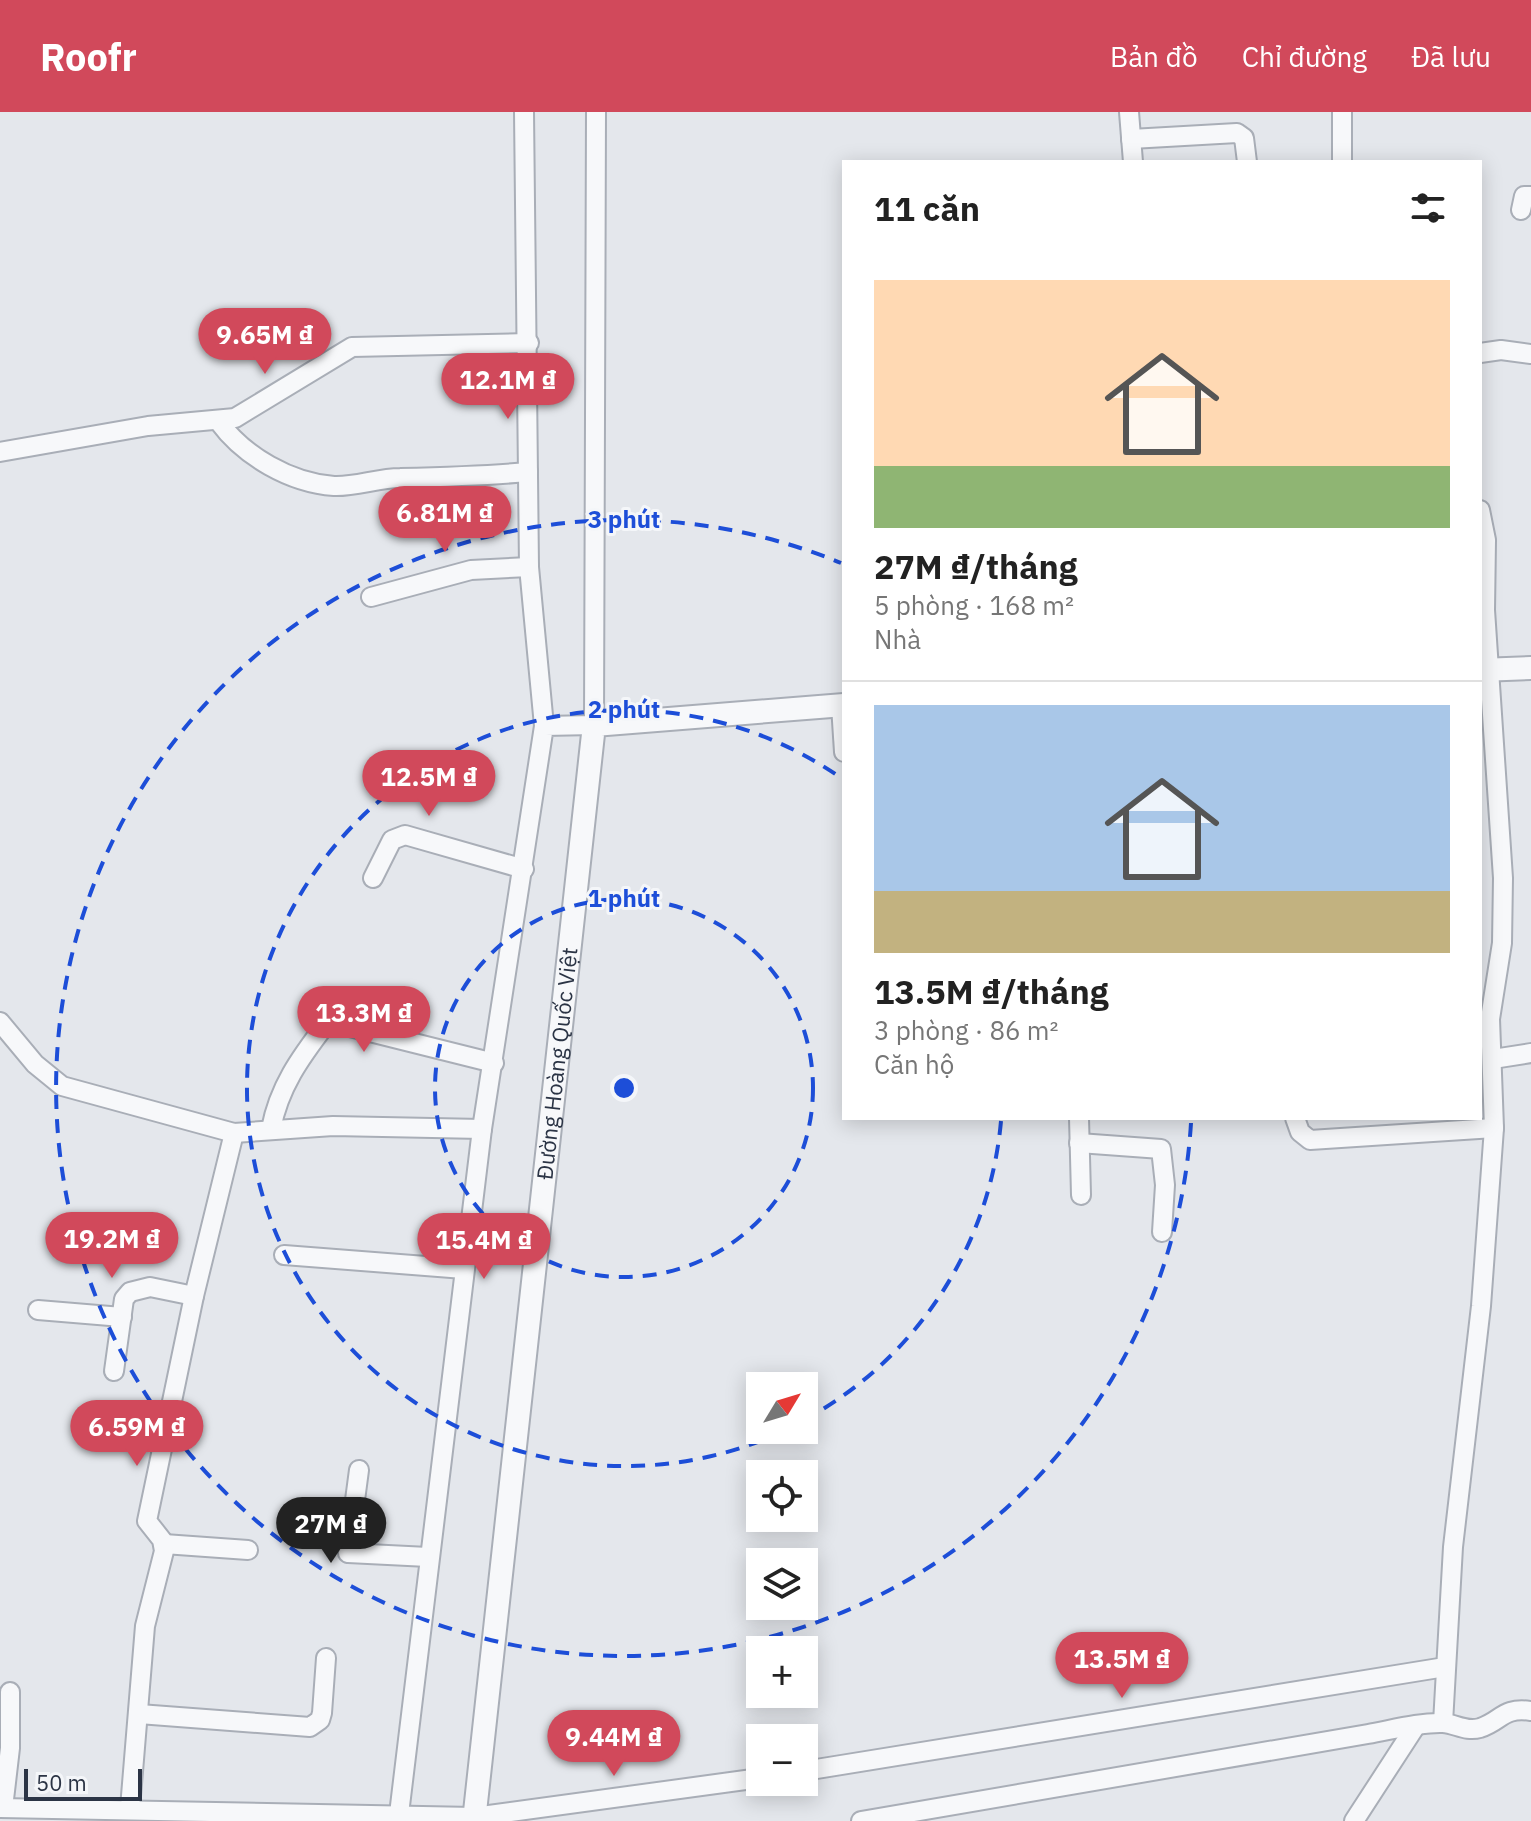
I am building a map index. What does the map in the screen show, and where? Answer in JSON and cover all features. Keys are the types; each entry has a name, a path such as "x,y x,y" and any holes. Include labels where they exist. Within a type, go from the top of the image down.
{"street":[{"path":"399,1814 482,1129 524,869 551,726 529,567 529,343 524,112"},
{"name":"Đường Hoàng Quốc Việt","path":"474,1819 588,725 596,112"},
{"path":"1129,112 1133,160"},
{"path":"1342,112 1342,160"},
{"path":"1131,139 1237,133 1244,138 1247,160"},
{"path":"0,452 148,426 219,422 247,413 352,347 529,343"},
{"path":"1482,353 1501,350 1531,354"},
{"path":"219,422 243,450 283,471 322,484 337,486 369,479 528,472"},
{"path":"1443,1723 1453,1547 1481,1306 1494,1128 1490,1019 1502,943 1503,878 1484,670 1486,540 1482,520"},
{"path":"371,597 471,570 529,567"},
{"path":"1484,670 1531,668"},
{"path":"551,726 842,705"},
{"path":"373,878 392,840 405,835 524,869"},
{"path":"0,1022 35,1064 62,1086 234,1133 333,1126 482,1129"},
{"path":"271,1129 277,1098 288,1074 326,1024 494,1063"},
{"path":"1493,1059 1531,1053"},
{"path":"1079,1120 1081,1195"},
{"path":"1296,1120 1300,1132 1310,1140 1371,1126 1494,1128"},
{"path":"234,1133 194,1296 147,1521 164,1544 248,1550"},
{"path":"1079,1143 1161,1149 1165,1185 1162,1232"},
{"path":"284,1255 464,1269"},
{"path":"114,1371 124,1299 137,1288 194,1296"},
{"path":"38,1310 122,1317"},
{"path":"359,1470 348,1553 428,1557"},
{"path":"130,1808 147,1614 164,1544"},
{"path":"139,1714 310,1727 322,1713 326,1658"},
{"path":"818,1769 1445,1667"},
{"path":"10,1692 10,1748 2,1808 399,1814 474,1819 746,1780"},
{"path":"861,1821 956,1813 1148,1769 1415,1727 1443,1723 1482,1728 1505,1712 1531,1711"},
{"path":"1354,1821 1415,1727"}]}
